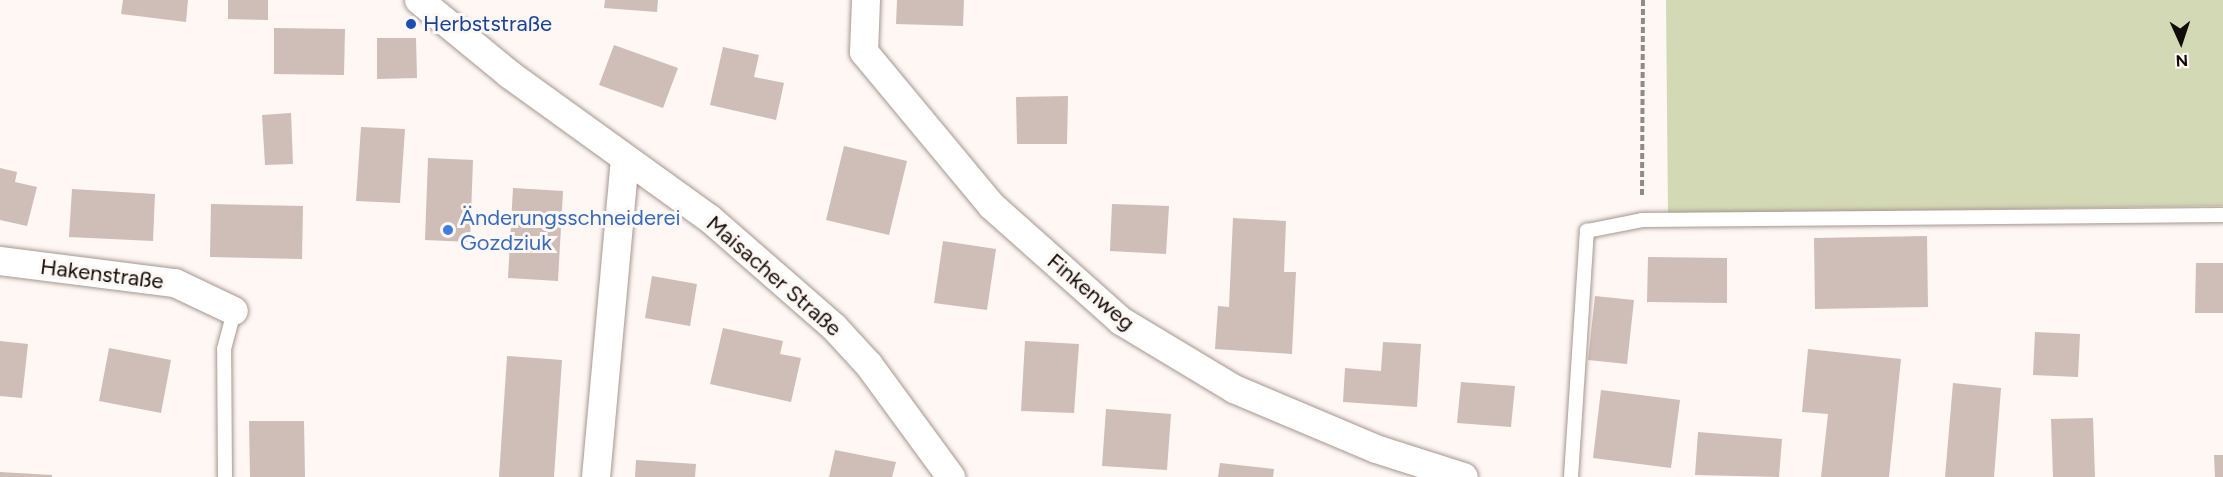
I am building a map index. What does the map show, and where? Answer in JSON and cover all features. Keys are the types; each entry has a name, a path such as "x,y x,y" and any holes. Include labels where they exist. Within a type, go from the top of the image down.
{"street":[{"name":"Maisacher Straße","path":"419,0 625,159 709,218 834,327 869,364 950,476"},
{"name":"Finkenweg","path":"866,0 864,52 992,206 1121,321 1234,389 1376,449 1464,477"},
{"path":"596,477 625,159"},
{"name":"Hakenstraße","path":"0,261 175,283 234,312"}],"lane":[{"path":"1571,477 1587,231 1642,220 2223,215"},
{"path":"225,477 224,349 234,312"}],"path":[{"path":"1642,220 1643,0"}],"green space":[{"path":"1666,0 2223,0 2223,206 1668,214"}],"building":[{"path":"123,0 188,0 186,22 121,14"},
{"path":"228,0 268,0 268,20 228,19"},
{"path":"605,0 658,0 657,12 604,8"},
{"path":"897,0 964,0 963,26 896,24"},
{"path":"274,28 345,29 344,75 274,74"},
{"path":"377,38 416,38 417,78 377,79"},
{"path":"614,45 678,68 663,108 599,85"},
{"path":"723,47 759,55 754,77 784,83 776,120 710,105"},
{"path":"1068,96 1067,144 1017,144 1016,97"},
{"path":"291,113 293,164 265,165 262,115"},
{"path":"361,127 405,129 400,203 356,201"},
{"path":"844,146 907,161 889,235 826,220"},
{"path":"428,158 473,160 470,242 425,240"},
{"path":"0,168 17,172 15,182 37,187 27,226 0,220"},
{"path":"513,188 563,191 558,281 508,278"},
{"path":"72,189 155,194 153,241 69,237"},
{"path":"211,204 303,206 302,259 210,257"},
{"path":"1112,204 1169,206 1166,254 1110,251"},
{"path":"1233,218 1286,221 1284,272 1296,272 1292,354 1215,349 1218,306 1229,307"},
{"path":"1927,236 1928,307 1815,309 1814,238"},
{"path":"943,241 996,249 987,310 934,303"},
{"path":"1648,257 1727,258 1727,303 1647,302"},
{"path":"2196,263 2223,263 2223,313 2195,313"},
{"path":"652,276 697,284 690,326 645,318"},
{"path":"1595,296 1634,300 1627,364 1588,360"},
{"path":"723,328 783,341 780,354 801,358 791,402 710,384"},
{"path":"2035,332 2080,334 2078,377 2033,375"},
{"path":"0,341 28,344 22,398 0,396"},
{"path":"1025,341 1079,344 1074,413 1021,411"},
{"path":"1383,342 1421,344 1417,407 1343,402 1345,368 1381,371"},
{"path":"109,348 171,360 161,413 99,401"},
{"path":"1808,349 1901,359 1889,477 1821,477 1828,414 1802,412"},
{"path":"507,356 562,360 554,477 499,477"},
{"path":"1461,382 1515,386 1511,427 1457,423"},
{"path":"1953,383 2001,388 1994,477 1945,477"},
{"path":"1601,390 1680,400 1671,468 1593,458"},
{"path":"1106,409 1171,414 1167,470 1102,466"},
{"path":"2093,418 2095,477 2053,477 2051,419"},
{"path":"249,421 304,421 305,477 250,477"},
{"path":"1698,432 1782,439 1779,477 1695,475"},
{"path":"835,450 896,462 892,477 829,477"},
{"path":"2214,455 2223,455 2223,477 2215,477"},
{"path":"636,460 696,464 695,477 635,477"},
{"path":"1220,463 1274,469 1273,477 1218,477"},
{"path":"0,472 52,475 52,477 0,477"}],"place":[{"name":"Herbststraße","path":"411,24"},
{"name":"Änderungsschneiderei Gozdziuk","path":"448,230"}]}
